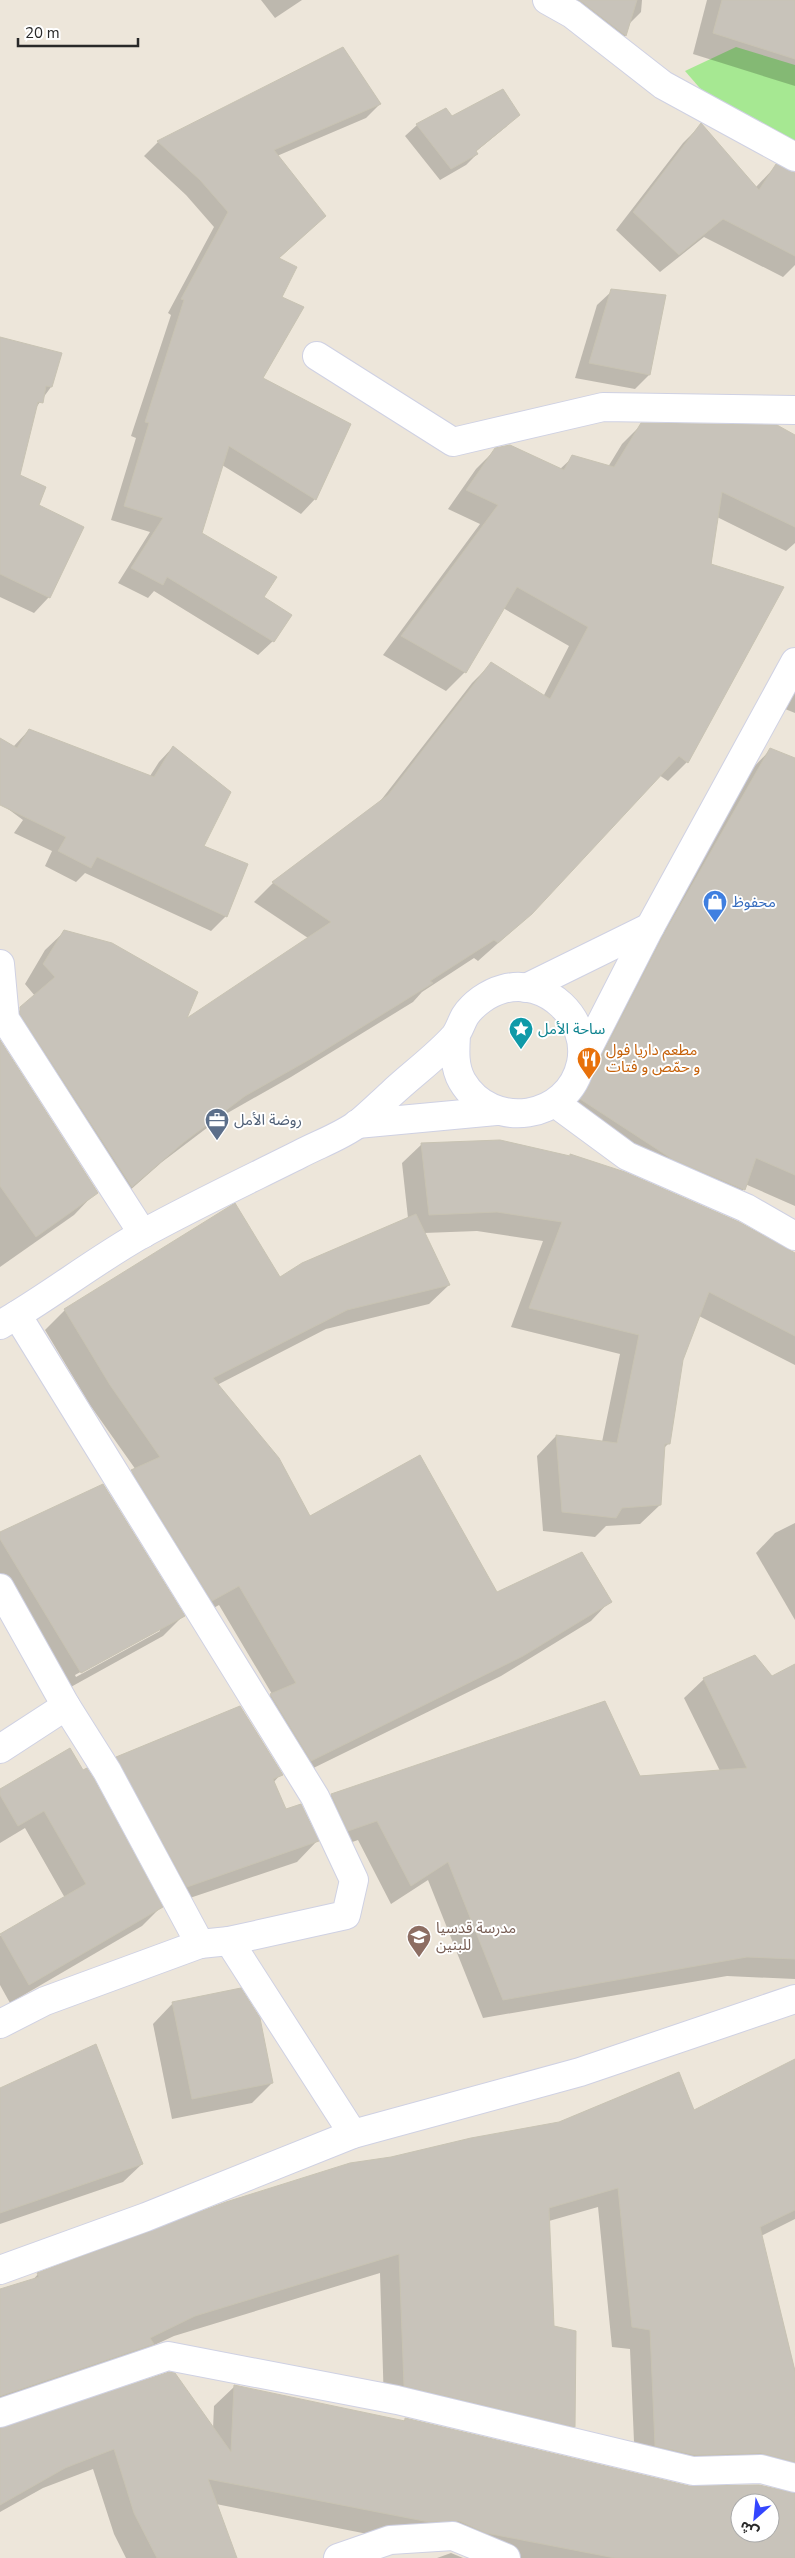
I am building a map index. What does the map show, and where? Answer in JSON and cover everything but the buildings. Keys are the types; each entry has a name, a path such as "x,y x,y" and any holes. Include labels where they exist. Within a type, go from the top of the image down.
{"street":[{"path":"547,0 572,14 663,85 795,157"},
{"path":"317,356 453,442 603,407 795,410"},
{"path":"357,1124 496,1111 517,1115 530,1113 555,1104 568,1091 577,1077 582,1060 650,927 795,662"},
{"path":"526,988 650,927"},
{"path":"0,964 5,1019 143,1234"},
{"path":"0,2024 45,2001 200,1944 229,1941 346,1915 354,1880 315,1797 9,1320 143,1234 357,1124 456,1035 466,1014 482,998 503,988 526,988 546,993 563,1005 575,1022 582,1040 582,1060"},
{"path":"456,1035 455,1058 462,1080 477,1099 496,1111"},
{"path":"555,1104 627,1156 746,1208 795,1236"},
{"path":"0,1588 66,1706 107,1771 200,1944"},
{"path":"0,1748 66,1706"},
{"path":"229,1941 352,2134"},
{"path":"0,2270 146,2217 352,2134 580,2072 795,1999"},
{"path":"0,2413 168,2356 398,2400 693,2471 761,2469 795,2478"},
{"path":"338,2558 390,2540 453,2536 506,2558"}],"green space":[{"path":"736,47 795,65 795,142 711,101 685,71"}],"place":[{"name":"محفوظ","path":"715,923"},
{"name":"ساحة الأمل","path":"521,1050"},
{"name":"مطعم داريا فول و حمّص و فتات","path":"589,1080"},
{"name":"روضة الأمل","path":"217,1141"},
{"name":"مدرسة قدسيا للبنين","path":"419,1958"}]}
